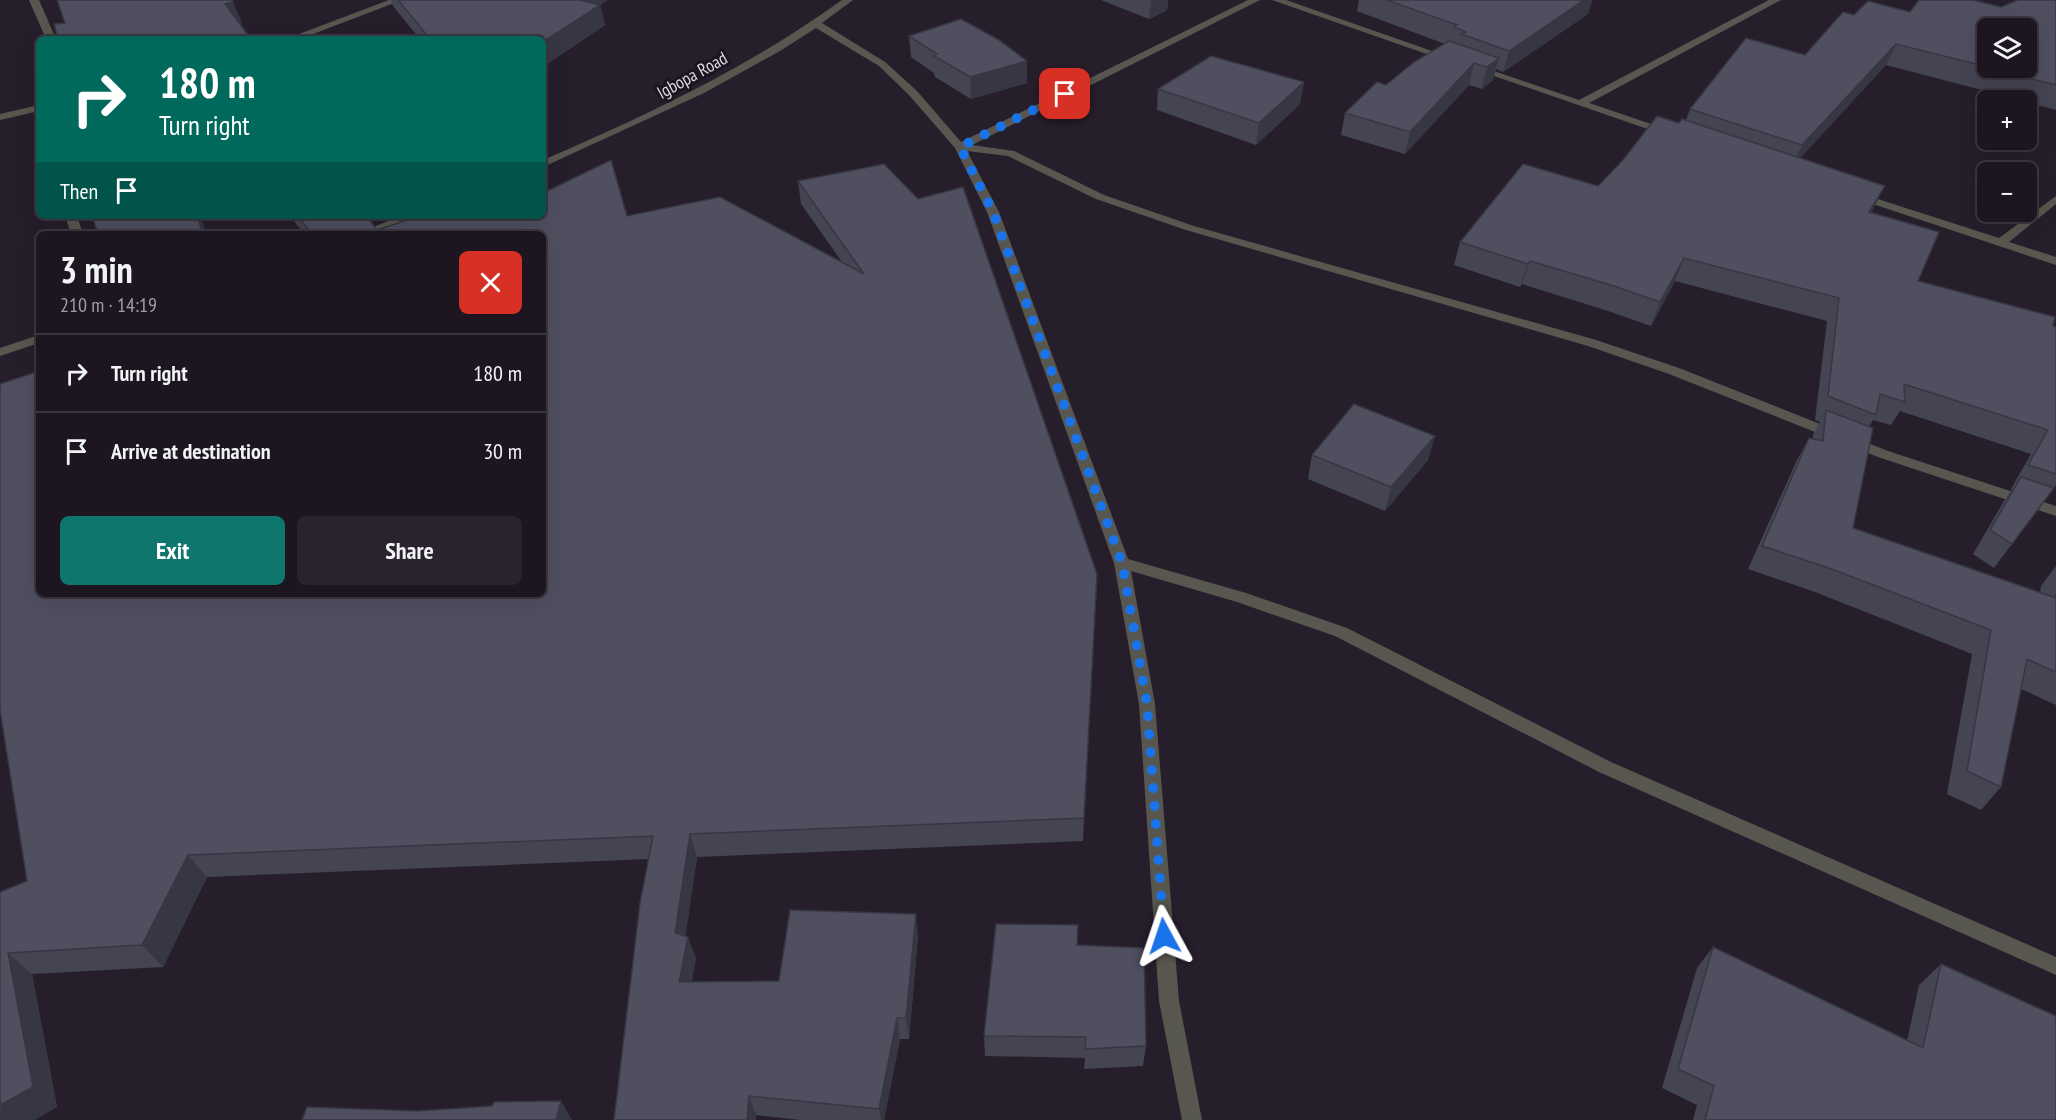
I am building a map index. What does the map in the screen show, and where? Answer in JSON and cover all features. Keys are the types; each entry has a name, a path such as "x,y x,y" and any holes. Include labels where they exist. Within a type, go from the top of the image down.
{"street":[{"path":"34,0 50,36"},
{"path":"299,36 397,0"},
{"name":"Igbopa Road","path":"546,163 643,121 696,94 816,24 848,0"},
{"path":"960,147 1255,0"},
{"path":"1277,0 1457,62"},
{"path":"1580,104 1776,0"},
{"path":"816,24 882,64 914,93 960,147 993,212 1122,563 1147,704 1170,1001 1192,1120"},
{"path":"1468,65 1682,138"},
{"path":"0,117 36,109"},
{"path":"960,147 1010,153 1100,196 1190,228 1592,343 1674,371 1883,454 2056,511"},
{"path":"1852,194 2056,261"},
{"path":"2000,243 2056,199"},
{"path":"369,231 404,219"},
{"path":"0,352 36,340"},
{"path":"1122,563 1240,597 1341,632 1605,767 2056,966"}],"building":[{"path":"57,0 232,0 233,2 225,4 249,36 57,36 54,24 65,23"},
{"path":"398,0 580,0 600,5 546,40 546,36 428,36"},
{"path":"1387,0 1584,0 1509,51 1461,34 1466,32 1454,27 1457,25"},
{"path":"1919,0 1973,0 2001,7 2018,0 2056,0 2056,85 2028,78 2037,78 2037,18 1977,18 1977,64 1896,44 1802,145 1690,109 1746,38 1805,55 1843,12 1854,15 1868,1 1910,12"},
{"path":"961,19 999,40 1027,61 970,77 934,56 937,54 909,36"},
{"path":"1449,41 1499,58 1487,67 1474,63 1410,132 1345,113 1377,82 1386,85 1414,62"},
{"path":"1211,56 1304,82 1259,123 1158,89"},
{"path":"1657,116 1679,123 1682,119 1885,186 1869,212 1939,232 1918,281 2055,317 2053,326 2056,327 2056,474 2028,465 2048,430 1904,384 1905,402 1880,394 1876,415 1828,396 1839,298 1684,258 1660,302 1614,286 1530,261 1528,264 1460,242 1523,164 1598,186 1623,160"},
{"path":"611,160 627,216 720,197 864,274 798,181 884,164 918,199 963,187 1097,574 1084,818 690,834 675,933 688,937 679,982 779,981 790,910 916,914 906,1018 897,1018 879,1109 749,1096 747,1120 614,1120 640,903 653,836 188,855 142,945 8,953 33,1087 0,1105 0,892 27,881 0,710 0,384 36,372 36,597 546,597 546,231 310,231 300,219 369,219 377,230 410,219 546,219 546,192"},
{"path":"93,219 198,219 202,231 97,231"},
{"path":"1354,404 1435,436 1391,487 1312,455"},
{"path":"1826,410 1873,428 1853,528 2056,598 2056,672 2027,659 2001,787 1967,771 1991,630 1829,568 1762,546 1809,438 1823,441"},
{"path":"2021,477 2054,488 2012,544 1990,530"},
{"path":"996,924 1078,925 1077,945 1144,948 1146,1046 1085,1049 1086,1037 984,1036"},
{"path":"1713,947 1923,1048 1941,964 2056,1016 2056,1120 1705,1120 1714,1086 1678,1069"},
{"path":"561,1101 556,1120 302,1120 307,1107 418,1111 492,1106 494,1102"}],"route":[{"path":"1065,94 960,147 993,212 1122,563 1147,704 1164,936"}]}
